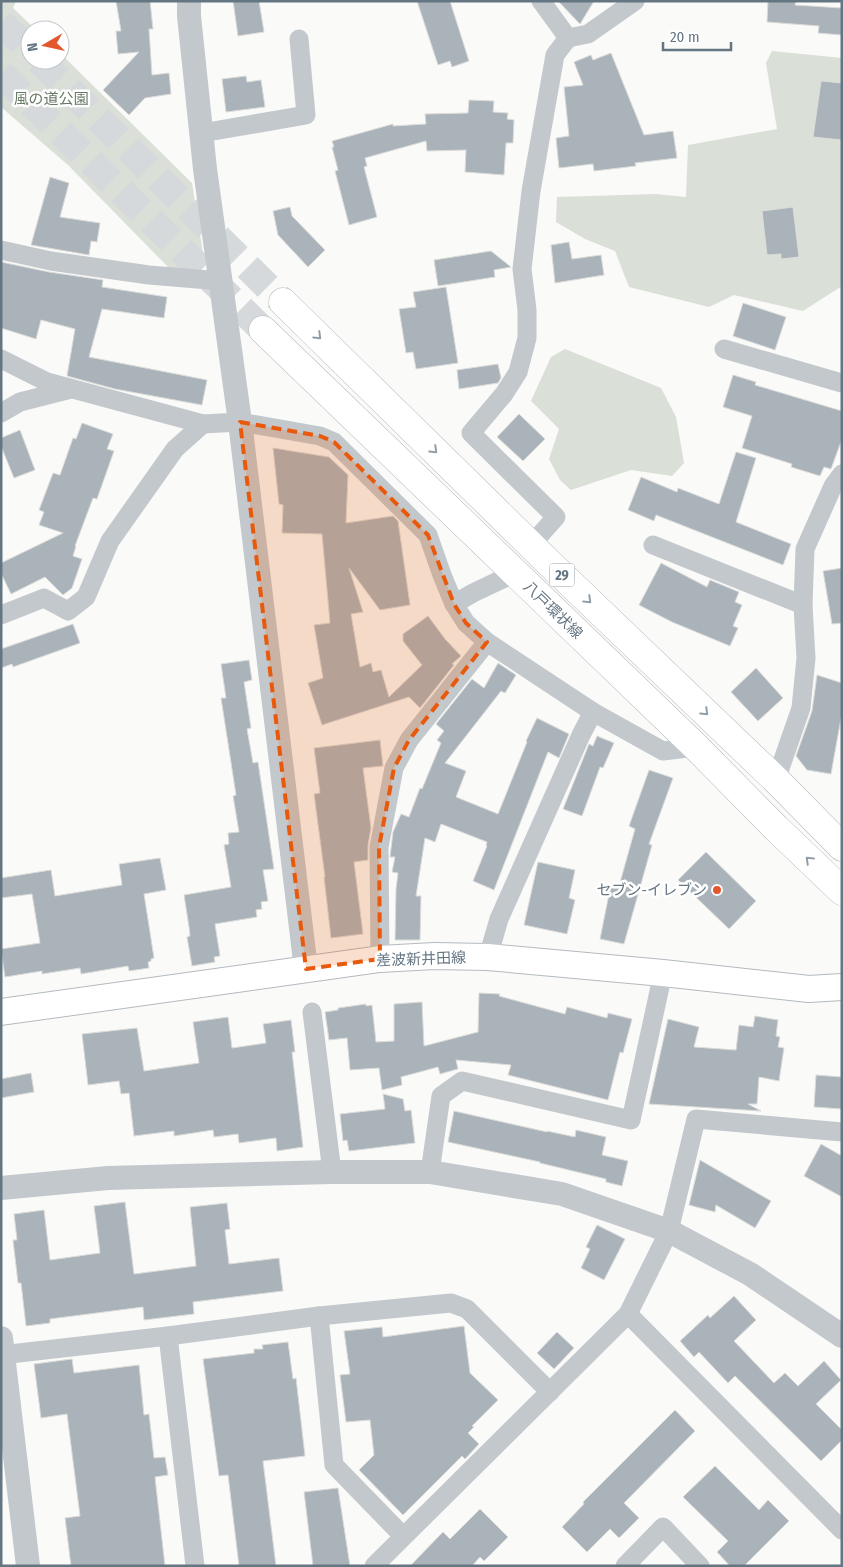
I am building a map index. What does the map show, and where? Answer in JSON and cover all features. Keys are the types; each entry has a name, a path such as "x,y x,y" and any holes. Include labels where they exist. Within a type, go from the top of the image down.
{"main road":[{"name":"八戸環状線","path":"283,302 530,545 776,780 842,847"},
{"name":"八戸環状線","path":"263,330 696,747 842,891"},
{"name":"差波新井田線","path":"1,1012 380,959 434,956 488,957 810,989 842,987"}],"street":[{"path":"189,1 202,133 240,422 306,969"},
{"path":"541,1 568,38"},
{"path":"530,545 556,517 472,434 504,394 518,372 527,338 528,310 522,269 531,191 555,55 568,38 588,34 635,1"},
{"path":"202,133 306,115 299,39"},
{"path":"1,250 51,261 221,282"},
{"path":"724,349 842,383"},
{"path":"1,359 47,382 203,424 240,422 320,436 334,442 428,535 454,604 466,623 487,642 593,712 663,751 696,747"},
{"path":"1,414 20,402 72,389"},
{"path":"1,615 44,598 68,611 86,597 110,540 175,449 203,424"},
{"path":"776,780 801,708 806,658 803,604 805,549 833,486 842,474"},
{"path":"653,546 803,604"},
{"path":"454,604 473,592 515,573"},
{"path":"380,959 379,847 394,768 409,740 487,642"},
{"path":"488,957 499,919 593,712"},
{"path":"430,1172 441,1096 462,1081 631,1120 663,973"},
{"path":"312,1012 332,1172"},
{"path":"374,1566 628,1314 669,1231 696,1120 842,1132"},
{"path":"1,1188 108,1178 332,1172 430,1172 562,1194 669,1231 750,1274 842,1336"},
{"path":"28,1566 2,1349 168,1336 319,1316 451,1303 467,1309 550,1392"},
{"path":"628,1314 842,1530"},
{"path":"319,1316 334,1465 403,1536"},
{"path":"168,1336 195,1566"},
{"path":"625,1566 663,1528 700,1566"}],"highlighted area":[{"path":"240,422 320,436 334,442 428,535 454,604 466,623 487,642 409,740 394,768 379,847 380,959 306,969"}],"green space":[{"name":"風の道公園","path":"1,1 16,1 13,8 26,20 20,20 20,70 70,70 70,63 192,183 205,266 170,269 68,165 1,107"},
{"path":"772,51 842,58 842,286 803,311 734,295 709,307 629,287 615,251 585,239 556,222 557,197 656,194 686,197 688,145 777,129 766,63"},
{"path":"565,349 661,388 676,417 684,463 672,476 631,470 571,490 560,480 549,459 559,429 531,401 551,357"}],"building":[{"path":"116,1 150,1 153,29 149,29 152,75 169,73 171,94 145,98 129,115 103,90 139,52 118,54 116,31 121,31"},
{"path":"233,1 259,1 264,32 238,36"},
{"path":"417,1 450,1 469,61 452,67 450,61 438,65"},
{"path":"558,1 594,1 580,24"},
{"path":"768,1 796,1 795,5 842,8 842,35 818,33 819,26 767,22"},
{"path":"611,53 644,135 673,131 677,158 635,163 636,166 594,171 593,164 559,168 556,138 569,136 564,87 583,85 574,62 591,55 593,60"},
{"path":"246,76 247,82 261,80 265,107 226,112 222,79"},
{"path":"821,81 842,83 842,140 813,137"},
{"path":"469,100 494,101 493,112 508,113 507,119 514,120 513,143 506,143 504,175 465,172 466,150 427,151 426,141 365,158 367,166 364,167 377,217 349,225 335,171 338,170 332,141 393,124 393,126 426,124 425,114 468,113"},
{"path":"50,177 69,183 60,217 100,223 97,242 91,241 89,255 31,245"},
{"path":"290,207 292,216 325,250 308,267 278,235 273,211"},
{"path":"793,207 799,257 781,259 781,254 767,255 762,211"},
{"path":"569,242 572,259 601,255 604,275 555,283 551,245"},
{"path":"491,251 511,267 494,270 495,277 438,286 434,260"},
{"path":"1,262 49,272 103,280 102,287 167,297 164,318 102,309 89,357 207,380 202,405 115,389 67,376 75,329 41,320 36,339 1,328"},
{"path":"446,287 458,363 416,369 413,352 406,353 399,309 416,307 413,292"},
{"path":"743,303 786,317 775,350 733,336"},
{"path":"498,364 501,378 498,383 459,389 457,370"},
{"path":"733,375 756,382 755,385 842,411 842,439 831,469 824,467 820,476 791,467 792,464 742,448 752,416 723,407"},
{"path":"519,414 545,439 523,461 497,437"},
{"path":"82,423 113,434 107,449 114,451 97,499 93,498 75,546 73,556 82,559 72,588 63,595 45,577 11,594 1,573 1,563 63,533 39,525 44,512 39,510 53,473 60,475 73,438 76,439"},
{"path":"20,430 35,470 14,478 1,446 1,438"},
{"path":"273,448 329,457 348,475 346,523 393,516 398,521 410,605 380,610 349,568 363,612 351,614 360,667 371,663 373,672 381,670 389,697 422,665 403,641 403,634 428,616 445,639 461,656 452,664 454,665 420,708 409,697 322,725 308,683 323,678 314,625 330,623 322,534 282,533 283,505 279,504"},
{"path":"736,452 756,458 736,522 791,544 783,565 656,515 654,521 628,510 641,477 677,492 678,488 719,504"},
{"path":"661,563 707,587 710,580 739,592 735,602 742,605 733,626 738,628 730,646 672,622 639,605"},
{"path":"842,568 842,623 832,624 823,571"},
{"path":"73,624 80,643 13,667 12,664 1,668 1,649"},
{"path":"249,660 252,680 244,682 251,728 247,729 253,763 258,762 274,869 263,870 268,901 261,902 262,909 256,910 257,917 215,924 220,956 214,957 215,962 192,966 187,937 190,936 184,895 231,887 224,845 229,844 228,833 239,832 233,796 236,795 221,698 226,698 221,664"},
{"path":"498,663 516,675 505,693 501,691 445,763 466,771 456,797 498,814 526,741 537,718 569,734 559,758 548,752 494,890 473,881 487,842 441,824 435,842 425,838 416,896 421,896 420,940 395,940 398,873 392,872 395,857 390,857 393,832 401,814 409,817 441,743 437,740 444,731 436,724 472,679 484,688"},
{"path":"756,668 783,698 758,721 731,692"},
{"path":"817,675 842,683 842,713 831,774 807,770 796,756 812,711"},
{"path":"597,736 614,743 603,768 600,767 582,816 563,809 589,744 593,746"},
{"path":"380,740 383,766 363,768 371,828 368,860 354,862 363,934 331,938 314,794 320,793 314,748"},
{"path":"649,770 673,778 649,844 652,845 624,944 600,939 611,884 619,886 635,829 629,826"},
{"name":"セブン-イレブン","path":"706,852 756,901 729,929 678,880"},
{"path":"160,858 166,890 144,894 154,958 148,962 149,968 129,971 128,966 81,974 80,968 42,974 42,971 5,977 1,949 40,943 32,894 1,898 1,878 51,870 55,896 122,885 119,864"},
{"path":"538,862 575,870 569,898 575,900 567,934 524,925"},
{"path":"479,993 500,994 499,996 565,1014 567,1007 607,1018 608,1013 632,1019 623,1053 620,1052 608,1100 508,1075 511,1065 456,1060 458,1069 440,1074 438,1067 401,1077 402,1085 382,1090 379,1068 350,1070 347,1038 329,1040 325,1012 366,1004 366,1006 372,1005 376,1042 394,1041 394,1004 422,1002 424,1046 478,1032"},
{"path":"755,1016 778,1020 776,1036 780,1037 778,1047 784,1048 779,1081 759,1077 757,1104 748,1104 761,1111 649,1104 668,1019 699,1027 694,1047 736,1050 739,1025 753,1027"},
{"path":"228,1017 232,1048 266,1043 263,1024 291,1020 295,1052 292,1052 303,1147 277,1151 276,1138 239,1143 238,1134 214,1137 213,1130 174,1136 174,1131 134,1136 129,1093 121,1094 119,1081 88,1085 82,1034 137,1028 144,1071 199,1063 193,1022"},
{"path":"31,1073 34,1092 1,1098 1,1079"},
{"path":"816,1075 842,1077 842,1109 814,1107"},
{"path":"383,1094 403,1099 405,1111 411,1110 415,1143 349,1151 347,1140 343,1141 340,1114 385,1109"},
{"path":"454,1111 575,1137 576,1130 606,1137 602,1155 628,1161 622,1186 606,1182 606,1179 540,1162 448,1142"},
{"path":"821,1144 842,1156 842,1197 804,1176"},
{"path":"700,1160 771,1201 755,1228 716,1205 715,1212 689,1205"},
{"path":"125,1202 134,1274 196,1266 190,1207 227,1203 230,1229 225,1230 229,1264 279,1258 283,1291 193,1302 194,1314 144,1320 143,1307 50,1319 50,1323 26,1326 13,1240 17,1240 14,1214 44,1210 50,1260 100,1253 94,1206"},
{"path":"597,1225 625,1239 604,1280 581,1268 590,1249 586,1247"},
{"path":"734,1296 756,1320 734,1341 774,1383 785,1373 798,1386 824,1361 841,1380 816,1404 842,1430 842,1440 821,1461 735,1376 728,1383 699,1352 694,1357 680,1341 708,1315 710,1318"},
{"path":"464,1326 470,1373 498,1400 472,1426 474,1427 468,1433 479,1444 465,1459 462,1456 403,1515 359,1470 374,1455 370,1420 346,1422 340,1375 350,1374 344,1331 382,1327 383,1337"},
{"path":"557,1332 574,1348 554,1369 537,1353"},
{"path":"288,1342 293,1379 296,1378 305,1456 263,1461 276,1566 239,1566 228,1475 219,1476 203,1359 254,1353 254,1349 263,1349 262,1345"},
{"path":"72,1359 74,1373 139,1365 144,1415 149,1414 154,1458 165,1457 168,1475 155,1477 165,1566 71,1566 65,1518 80,1516 67,1414 41,1418 34,1364"},
{"path":"675,1410 695,1431 624,1503 639,1518 619,1538 610,1529 587,1552 562,1527 584,1504 583,1502"},
{"path":"715,1466 759,1510 768,1500 789,1521 744,1566 730,1566 717,1552 728,1541 683,1497"},
{"path":"338,1488 350,1566 313,1566 304,1492"},
{"path":"480,1509 508,1537 484,1561 480,1557 472,1566 410,1566 443,1532 450,1539"}],"tunnel":[{"path":"1,23 20,41"},
{"path":"49,70 283,302"},
{"path":"1,74 263,330"}],"place":[{"name":"セブン-イレブン","path":"717,890"}]}
